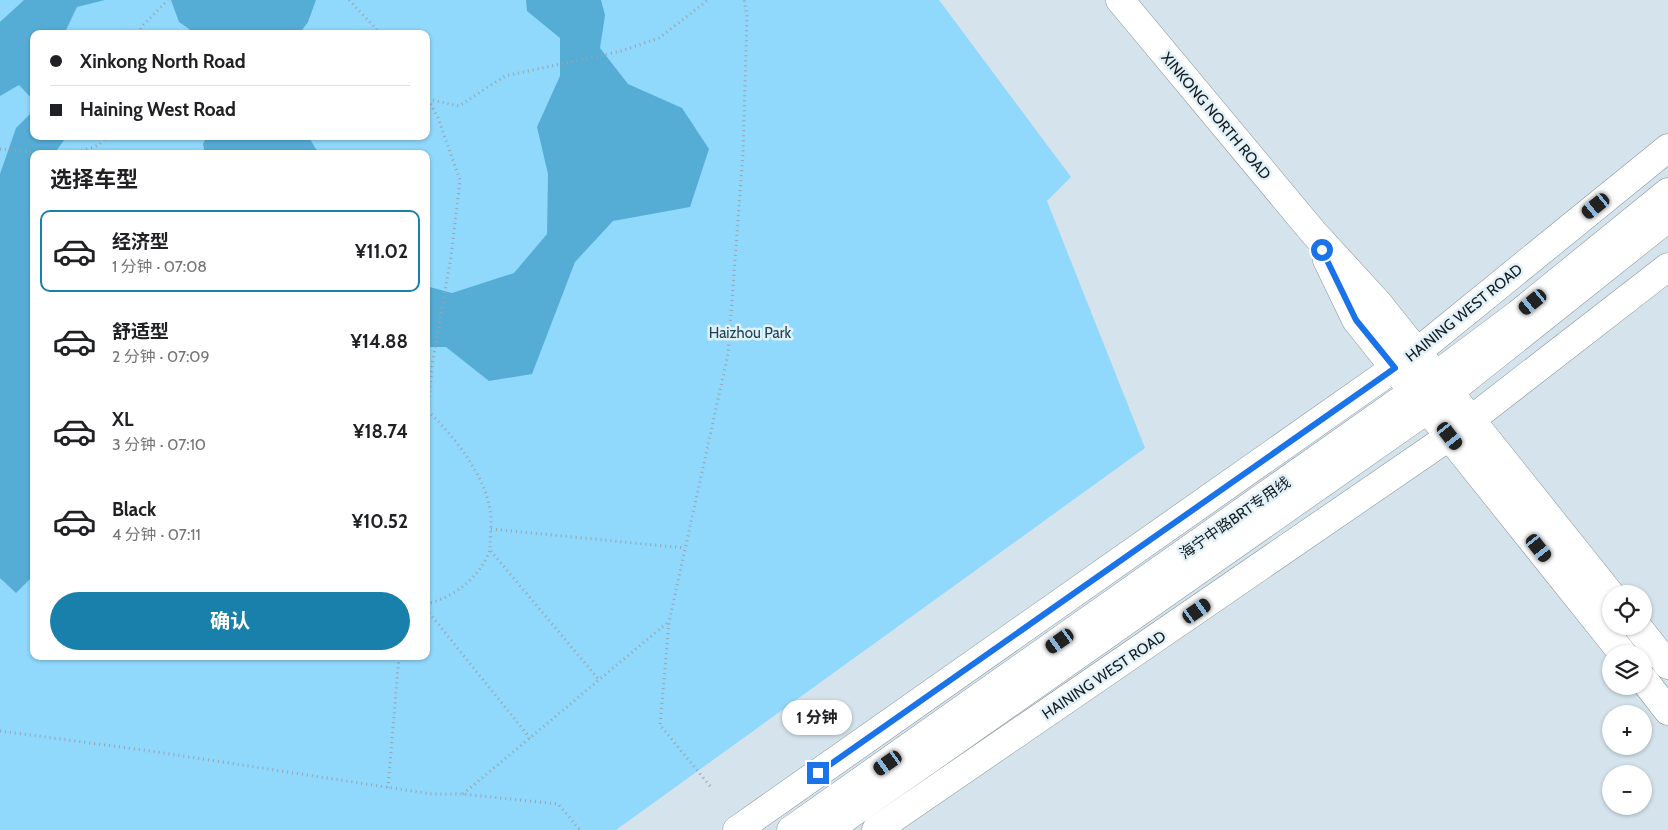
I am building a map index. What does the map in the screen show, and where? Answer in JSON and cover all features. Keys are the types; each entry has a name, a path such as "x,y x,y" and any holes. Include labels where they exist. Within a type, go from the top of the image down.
{"main road":[{"name":"XINKONG NORTH ROAD","path":"1120,0 1313,232 1378,303 1417,352 1431,393"},
{"name":"HAINING WEST ROAD","path":"737,830 1417,352 1668,148"},
{"name":"海宁中路BRT专用线","path":"791,830 1431,393 1518,314 1668,192"},
{"name":"海宁中路BRT专用线","path":"828,830 1431,393 1668,218"},
{"name":"XINKONG NORTH ROAD","path":"1313,232 1356,320 1395,368 1431,393 1460,429 1616,645"},
{"name":"HAINING WEST ROAD","path":"876,830 1460,429 1668,267"},
{"name":"XINKONG NORTH ROAD","path":"1460,429 1602,585"},
{"path":"1643,635 1668,665"},
{"path":"1652,690 1668,711"}],"path":[{"path":"140,30 159,7 168,0"},
{"path":"349,0 376,30"},
{"path":"430,99 459,106 505,76 621,51 659,38 708,0"},
{"path":"710,786 660,725 669,622 728,354 743,153 747,16 744,0"},
{"path":"430,103 438,118 460,180 451,257 430,384"},
{"path":"83,150 99,144 102,140"},
{"path":"0,149 30,152"},
{"path":"430,413 446,428 462,448 474,470 491,518 490,550 481,566 461,588 430,603"},
{"path":"490,529 685,548"},
{"path":"490,550 600,681"},
{"path":"430,614 530,738"},
{"path":"463,794 669,622"},
{"path":"388,788 399,660"},
{"path":"0,731 150,751 432,794 463,794 558,804 580,830"}],"green space":[{"name":"Haizhou Park","path":"0,0 939,0 1071,177 1047,201 1145,448 616,830 0,830"}],"shaded area":[{"path":"24,0 105,0 77,7 66,30 30,30 30,97 19,85 0,96 0,22"},
{"path":"171,0 316,0 308,22 302,30 190,30 179,22"},
{"path":"526,0 601,0 605,15 600,48 628,84 682,108 709,149 690,207 613,221 575,262 532,374 489,381 446,347 430,347 430,287 452,293 514,273 547,234 548,174 537,127 560,76 560,38 527,11"},
{"path":"30,114 30,140 64,140 57,150 30,150 30,579 16,593 0,578 0,174 16,128"},
{"path":"205,140 310,140 317,150 204,150 203,144"}],"route":[{"path":"818,773 1395,368 1356,320 1322,250"}]}
